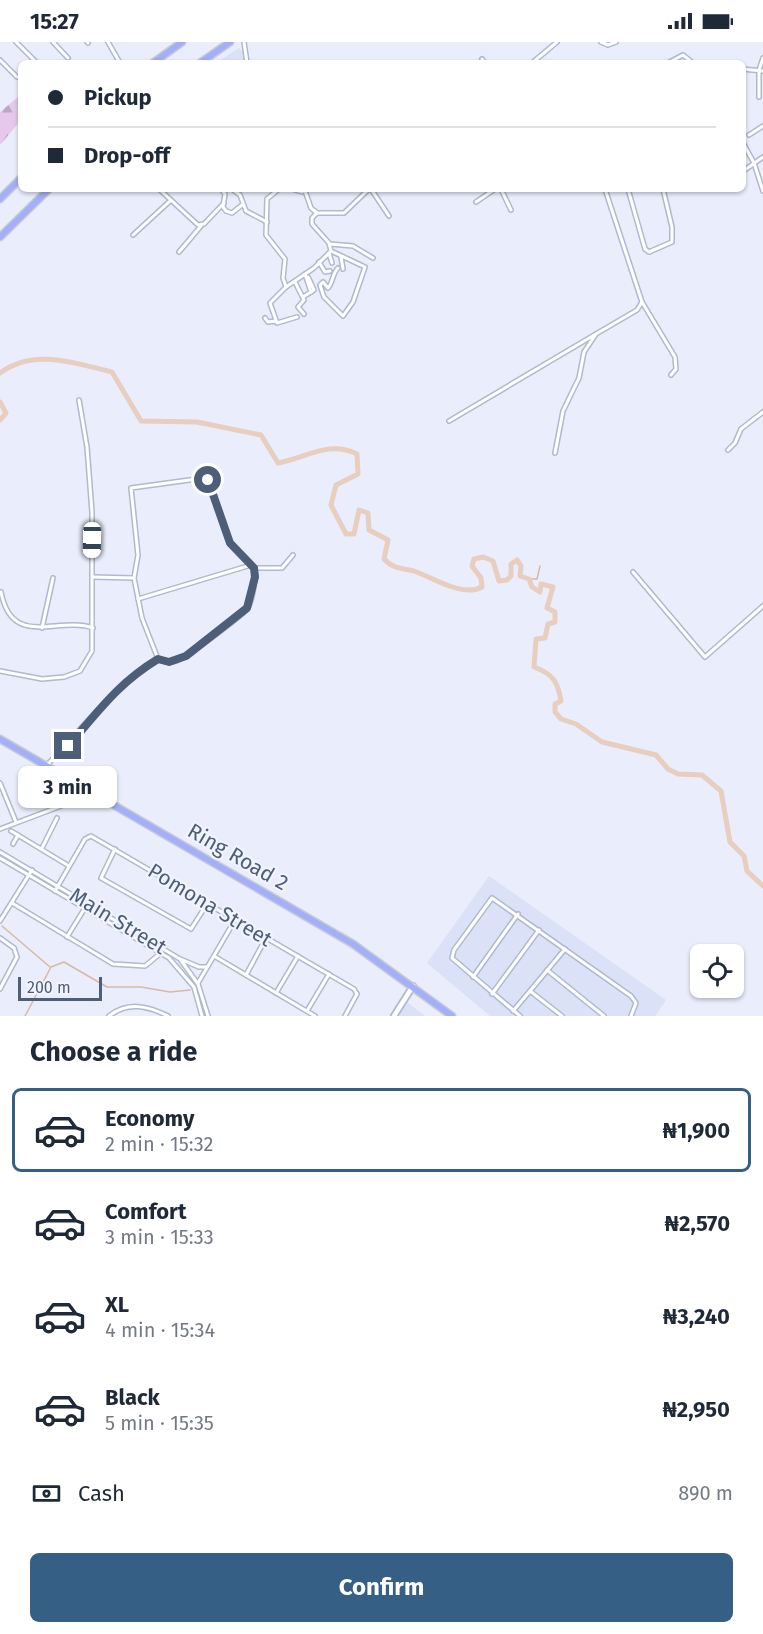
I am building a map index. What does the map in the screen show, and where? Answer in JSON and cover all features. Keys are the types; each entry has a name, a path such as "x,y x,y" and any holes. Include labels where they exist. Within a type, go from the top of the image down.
{"main road":[{"path":"157,60 182,42"},
{"path":"204,60 230,42"},
{"path":"0,199 18,181"},
{"path":"0,237 46,192"},
{"name":"Ring Road 2","path":"0,741 47,765 336,934 413,986 452,1016"}],"street":[{"path":"16,42 34,60"},
{"path":"54,42 68,58"},
{"path":"108,42 118,60"},
{"path":"244,42 247,60"},
{"path":"535,60 556,42"},
{"path":"601,42 610,45 616,42"},
{"path":"674,60 683,55 689,60"},
{"path":"759,97 763,58"},
{"path":"0,60 17,77"},
{"path":"746,69 761,70"},
{"path":"749,135 763,126"},
{"path":"746,148 754,163 763,191"},
{"path":"746,169 763,157"},
{"path":"162,192 194,222 202,225"},
{"path":"223,192 224,208 229,213 242,205"},
{"path":"236,192 240,195 246,211 267,222"},
{"path":"275,192 267,199 266,235 285,259 283,278 286,287"},
{"path":"307,192 311,208 317,213 344,213 367,192"},
{"path":"372,192 389,216"},
{"path":"476,202 491,192"},
{"path":"502,192 511,210"},
{"path":"606,192 642,302 675,357 677,367 671,375"},
{"path":"629,192 645,249 650,252 672,242 672,227 664,192"},
{"path":"133,235 170,201"},
{"path":"179,252 224,203"},
{"path":"317,213 312,218 312,224 330,244 332,263"},
{"path":"330,244 353,246 372,258"},
{"path":"330,252 365,267 353,302 343,316 324,297 320,285 322,282 328,288 333,273 338,268"},
{"path":"273,327 276,322 270,303 286,287 306,275 330,252"},
{"path":"341,257 343,269"},
{"path":"319,262 325,272 330,271"},
{"path":"303,297 314,290 306,275"},
{"path":"295,282 304,300 298,307 304,314"},
{"path":"448,421 637,309 642,302"},
{"path":"265,318 268,322 276,322 297,317"},
{"path":"555,453 564,407 579,378 585,352 600,331"},
{"path":"0,671 42,679 73,675 89,659 93,628 93,576 88,460 79,400"},
{"path":"728,450 735,443 741,429 763,411"},
{"path":"202,477 208,480 230,543 253,566 255,577 247,608 186,656 169,662 158,659 142,618 134,578 138,555 131,487 202,477"},
{"path":"138,599 253,566 282,568 293,555"},
{"path":"633,572 705,657 763,606"},
{"path":"93,576 134,578"},
{"path":"42,628 53,578"},
{"path":"1,592 10,618 42,628 84,626 93,628"},
{"path":"47,765 70,743 107,698 158,659"},
{"path":"0,783 16,822"},
{"path":"0,829 61,806"},
{"path":"41,849 57,818"},
{"path":"11,831 69,866"},
{"path":"13,844 18,835"},
{"name":"Pomona Street","path":"55,891 89,836 329,974 356,992 345,1016"},
{"path":"115,849 101,878 140,902 191,929 207,904"},
{"name":"Main Street","path":"0,852 180,959 196,986 208,1016"},
{"name":"Main Street","path":"0,858 161,953 193,980"},
{"path":"15,867 17,862"},
{"path":"0,921 32,870"},
{"path":"520,1016 455,963 452,955 490,899 495,898 631,996 636,1003 631,1016"},
{"path":"12,903 117,965 145,966 161,953"},
{"path":"67,937 88,903"},
{"path":"473,977 518,915"},
{"path":"196,986 235,920"},
{"path":"492,994 539,930"},
{"path":"0,938 14,948 17,955 0,989"},
{"path":"246,975 266,938"},
{"path":"513,1011 565,949"},
{"name":"Pomona Street","path":"214,956 315,1016"},
{"path":"276,993 298,956"},
{"path":"180,959 199,967 207,967"},
{"path":"547,970 604,1016"},
{"path":"307,1011 329,974"},
{"path":"193,980 202,975"},
{"name":"Main Street","path":"196,986 202,1016"},
{"path":"394,1016 413,986"},
{"path":"530,991 562,1016"},
{"path":"109,1016 122,1008 138,1006 168,1016"}],"shaded area":[{"path":"239,48 244,53 245,60 221,60"},
{"path":"489,876 666,1000 655,1016 490,1016 427,963"},
{"path":"407,1002 425,1016 398,1016"}],"green space":[{"path":"18,97 18,124 0,145 0,112"}],"waterway":[{"path":"0,373 13,365 40,359 69,362 112,372 141,421 197,422 261,435 278,463 327,449 346,450 357,454 358,474 336,485 331,505 346,534 354,534 359,510 368,513 369,530 388,540 384,559 401,569 414,571 457,588 474,590 482,587 481,578 472,566 474,559 483,557 493,561 499,581 507,580 511,576 511,564 517,560 521,566 520,576 529,579 532,587 540,592 541,584 553,587 547,608 555,612 555,622 548,624 545,638 536,639 534,667 550,676 556,684 561,701 555,704 555,712 561,719 576,724 602,742 656,755 668,769 678,774 702,775 721,791 730,842 744,856 747,871 763,886"},
{"path":"0,402 6,413 0,420"},
{"path":"529,579 537,579 540,566"},
{"path":"2,926 50,967"},
{"path":"25,1016 51,967 64,962 107,987 141,987 170,992 190,990"}],"route":[{"path":"68,746 89,718 123,683 158,659 175,661 191,653 247,608 255,577 254,568 230,543 208,480"}]}
